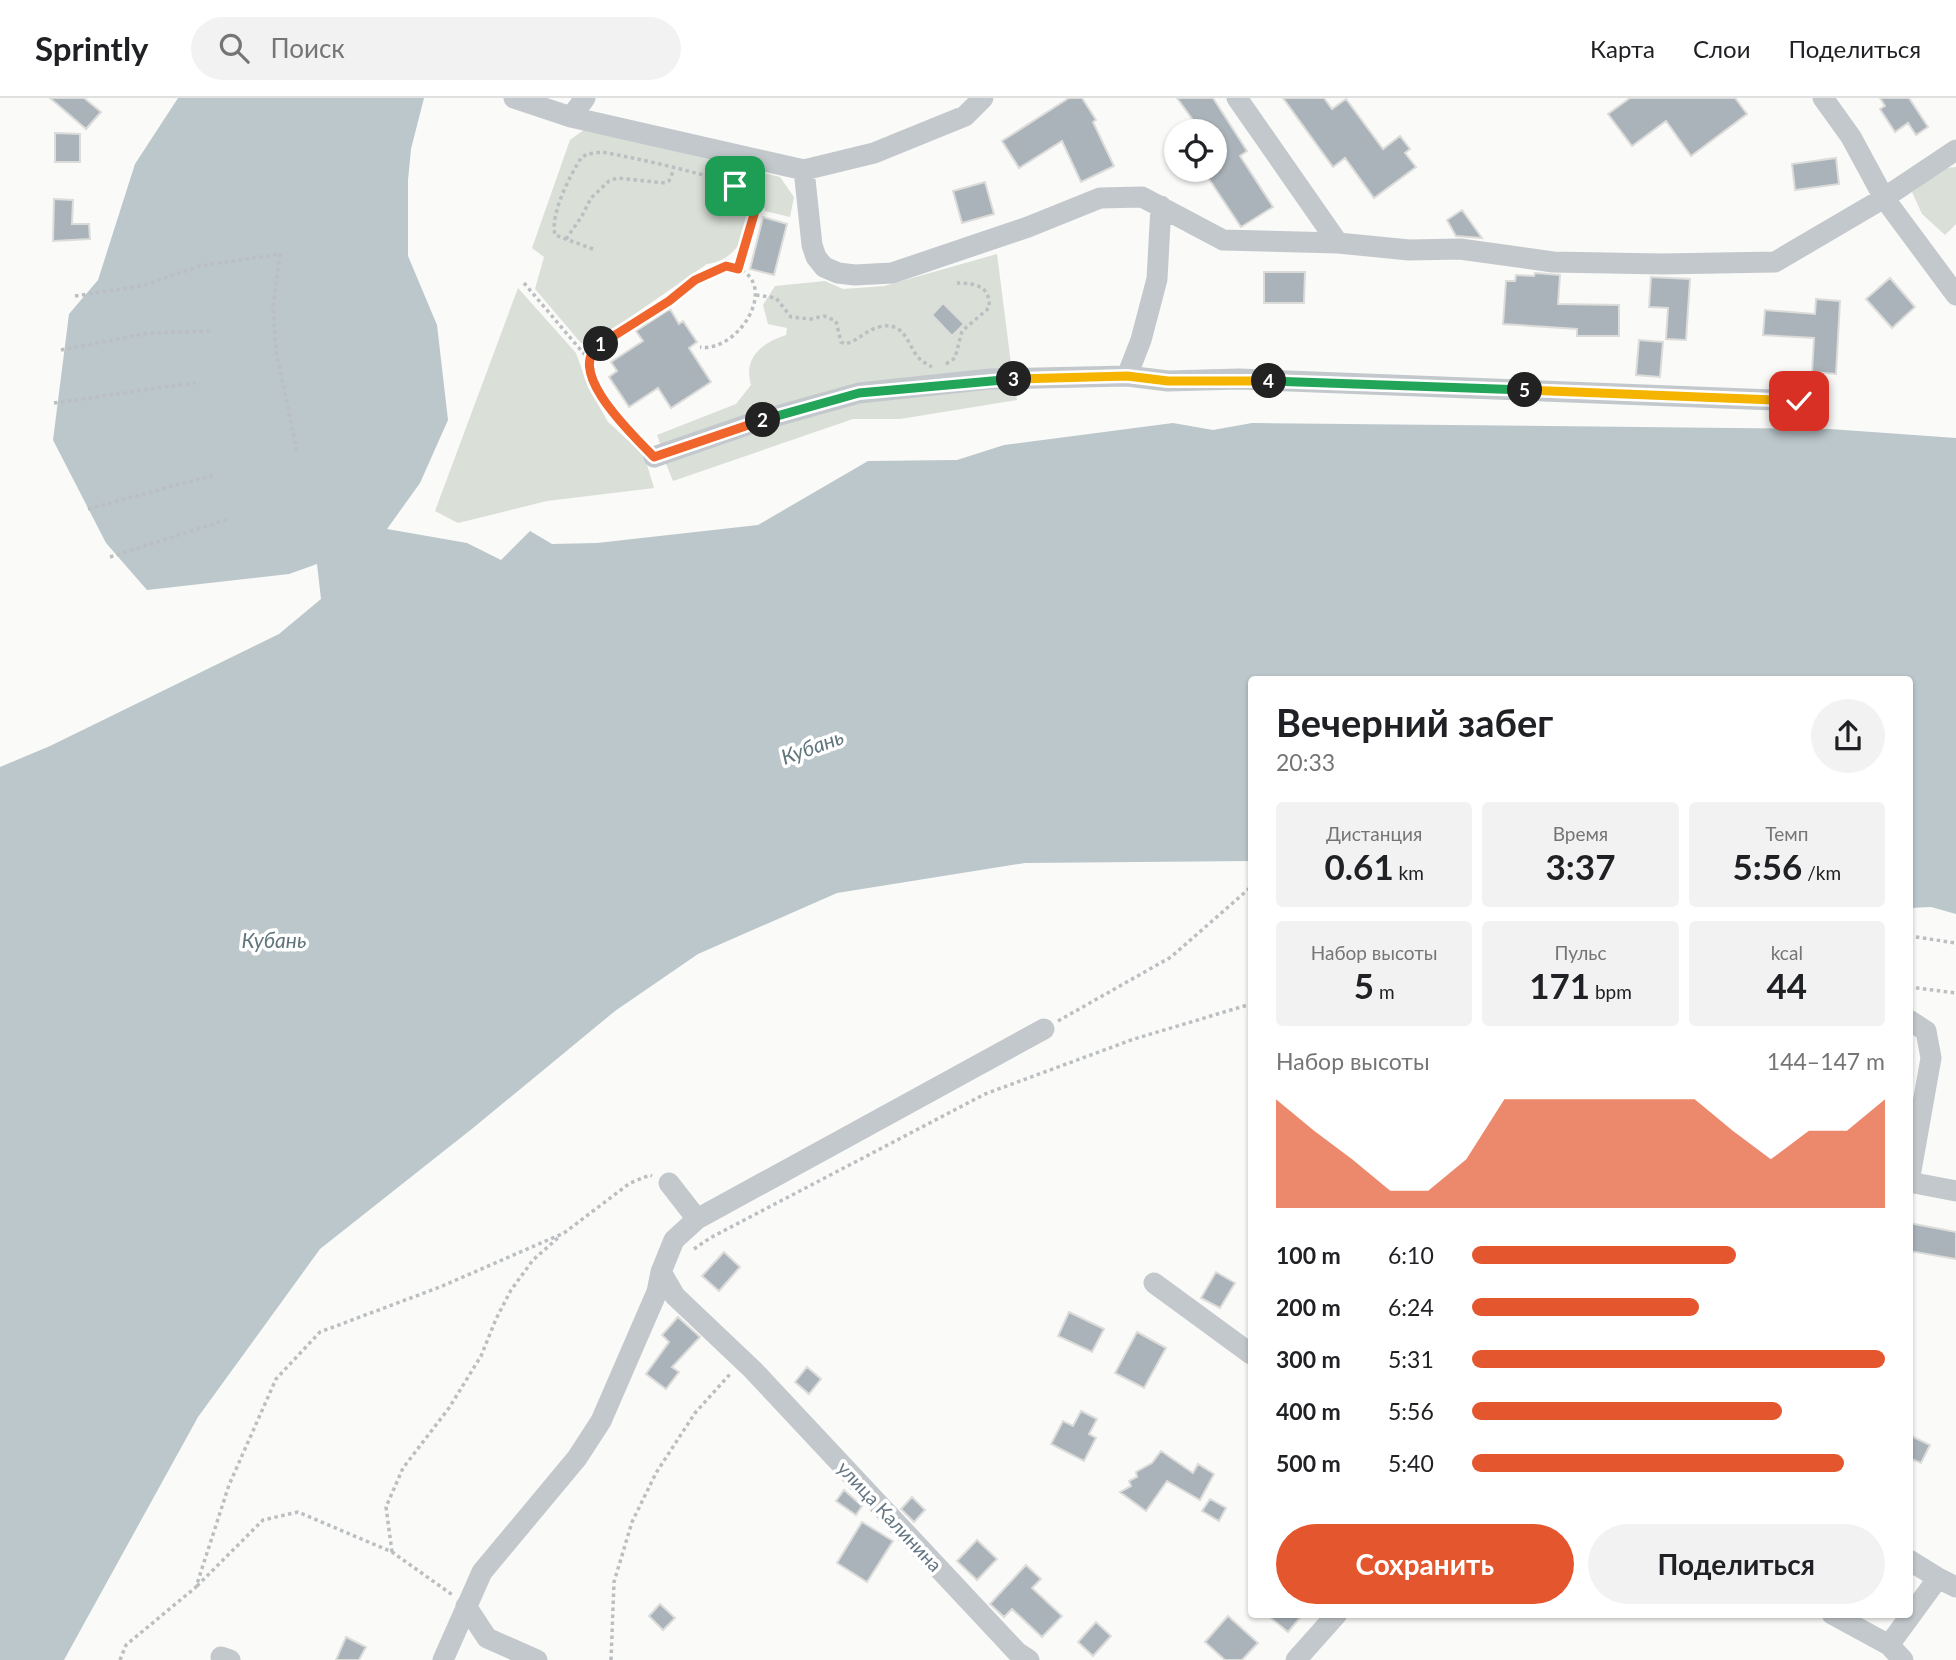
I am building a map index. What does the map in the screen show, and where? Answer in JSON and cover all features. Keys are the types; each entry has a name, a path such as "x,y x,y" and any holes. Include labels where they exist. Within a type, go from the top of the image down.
{"street":[{"path":"514,98 572,117 804,170 874,153 965,116 983,98"},
{"path":"572,117 585,98"},
{"path":"1237,98 1338,243"},
{"path":"1823,98 1851,136 1884,198 1956,295"},
{"path":"804,170 812,246 816,257 824,267 838,273 855,275 892,273 1028,227 1100,198 1142,197 1223,240 1338,243 1409,250 1460,249 1553,262 1661,264 1774,262 1884,198 1956,150"},
{"path":"1127,376 1141,340 1157,279 1161,206"},
{"path":"654,457 755,422 859,393 990,379 1127,376 1168,381 1239,379 1799,401"},
{"path":"1913,1022 1927,1031 1931,1058 1913,1159"},
{"path":"443,1660 482,1572 577,1458 601,1421 657,1292 661,1272 674,1240 697,1219 1044,1029"},
{"path":"668,1183 697,1219"},
{"path":"1913,1183 1956,1191"},
{"name":"улица Калинина","path":"661,1272 676,1296 748,1365 1017,1652 1029,1660"},
{"path":"1154,1283 1248,1351"},
{"path":"1839,1618 1896,1653 1947,1582 1913,1562"},
{"path":"466,1606 487,1638 537,1660"},
{"path":"1296,1660 1334,1618"}],"path":[{"path":"593,249 555,234 554,228 561,200 581,158 587,154 601,152 735,186 751,197 755,211 738,269"},
{"path":"566,239 598,188 617,178 665,183 669,181 674,169"},
{"path":"75,296 141,286 200,266 280,254 273,306 276,351 297,451"},
{"path":"654,457 612,413 594,386 590,361 594,348 669,301 695,280 726,266 738,269 752,281 756,295 752,312 741,329 731,338 715,347 700,347"},
{"path":"524,283 590,361"},
{"path":"756,295 776,298 791,317 830,317 835,321 841,342 845,344 870,329 893,326 901,330 921,360 931,367 938,367 955,358 962,331 989,308 988,293 983,288 974,283 957,283"},
{"path":"61,350 149,333 210,331"},
{"path":"54,403 199,382"},
{"path":"88,509 214,475"},
{"path":"110,557 229,519"},
{"path":"1044,1029 1171,957 1248,890"},
{"path":"1913,937 1956,943"},
{"path":"1913,988 1956,993"},
{"path":"690,1252 710,1238 985,1094 1134,1039 1248,1005"},
{"path":"392,1552 386,1507 403,1468 449,1408 481,1356 511,1290 533,1260 630,1183 650,1175 668,1183"},
{"path":"196,1587 229,1485 276,1379 320,1332 440,1287 564,1233"},
{"path":"611,1660 614,1582 632,1522 656,1473 695,1413 748,1365"},
{"path":"120,1660 126,1646 196,1587 262,1520 298,1512 392,1552 466,1606"}],"shaded area":[{"path":"585,129 780,177 794,197 790,217 765,211 762,198 749,203 745,234 734,251 717,262 707,264 590,345 581,343 535,289 544,257 532,248 570,140"},
{"path":"1956,167 1956,224 1945,235 1922,214 1912,192 1945,168"},
{"path":"997,254 1012,372 988,372 662,449 657,435 736,404 751,385 750,366 756,352 769,342 786,335 787,328 768,324 763,305 775,286 825,281 843,289 884,286"},
{"path":"518,288 576,353 588,387 608,422 644,455 654,488 547,501 458,523 435,511"},
{"path":"1015,384 1017,400 900,419 853,419 673,481 664,459 861,395"}],"water":[{"name":"Кубань","path":"178,98 424,98 411,149 408,180 408,256 437,325 448,420 420,483 387,529 467,543 501,560 530,531 552,544 597,543 758,525 868,461 957,460 1004,445 1173,423 1213,430 1252,423 1830,429 1956,438 1956,914 1931,907 1913,908 1913,676 1248,676 1248,861 1025,863 837,893 698,954 615,1011 320,1249 198,1417 64,1660 0,1660 0,767 50,746 279,634 321,599 317,564 289,574 147,590 106,543 53,440 69,314 98,280 135,164"}],"building":[{"path":"50,98 84,98 101,112 86,129"},
{"path":"1069,98 1082,98 1096,120 1093,122 1114,166 1081,182 1062,141 1019,168 1002,141"},
{"path":"1177,98 1213,98 1226,119 1192,119"},
{"path":"1283,98 1324,98 1332,109 1346,99 1383,149 1400,136 1410,149 1405,153 1416,167 1374,198 1345,158 1333,167"},
{"path":"1630,98 1735,98 1747,114 1691,156 1666,121 1632,146 1608,114"},
{"path":"1880,98 1909,98 1928,127 1916,135 1908,123 1895,132 1880,109 1885,106"},
{"path":"1227,120 1247,151 1240,156 1273,207 1241,227 1211,182 1227,182"},
{"path":"55,133 80,134 80,162 55,162"},
{"path":"1836,158 1839,184 1795,190 1792,164"},
{"path":"985,182 994,214 962,223 953,191"},
{"path":"54,199 73,200 72,224 89,224 90,239 53,241"},
{"path":"1462,210 1482,238 1456,236 1447,220"},
{"path":"763,217 787,224 774,275 750,269"},
{"path":"1264,272 1305,272 1304,303 1264,303"},
{"path":"1535,273 1560,275 1558,304 1619,305 1619,336 1577,336 1577,329 1503,324 1506,281 1515,281 1516,275 1534,276"},
{"path":"1651,277 1690,279 1686,340 1666,339 1668,308 1649,307"},
{"path":"1890,278 1915,307 1892,328 1866,299"},
{"path":"1816,299 1840,301 1836,374 1812,372 1814,338 1763,335 1765,310 1815,314"},
{"path":"943,303 964,324 952,336 932,315"},
{"path":"670,309 679,324 683,321 697,342 689,348 711,382 671,408 658,388 629,407 609,377 617,371 611,362 643,341 636,331"},
{"path":"1639,340 1663,342 1660,377 1636,375"},
{"path":"1913,1224 1956,1232 1956,1259 1913,1252"},
{"path":"724,1252 740,1267 719,1291 702,1276"},
{"path":"1216,1272 1235,1283 1220,1308 1201,1298"},
{"path":"1069,1312 1104,1329 1092,1352 1058,1336"},
{"path":"678,1317 700,1337 672,1367 679,1372 666,1389 646,1374 669,1342 662,1335"},
{"path":"1137,1332 1166,1348 1144,1388 1115,1373"},
{"path":"807,1367 821,1379 809,1394 795,1382"},
{"path":"1081,1411 1097,1419 1089,1434 1096,1438 1084,1461 1051,1444 1063,1421 1073,1426"},
{"path":"1913,1437 1930,1445 1921,1463 1913,1460"},
{"path":"1161,1451 1193,1473 1198,1464 1214,1474 1200,1500 1167,1481 1146,1511 1120,1492 1131,1486 1129,1481 1137,1477 1136,1472 1152,1463"},
{"path":"844,1490 862,1506 856,1515 836,1501"},
{"path":"912,1497 925,1510 914,1522 901,1509"},
{"path":"1210,1499 1226,1508 1219,1521 1202,1511"},
{"path":"862,1522 893,1541 867,1582 837,1563"},
{"path":"977,1540 997,1559 977,1580 957,1561"},
{"path":"1026,1565 1041,1579 1032,1588 1062,1616 1042,1637 1012,1609 1004,1617 990,1604"},
{"path":"660,1604 675,1618 663,1630 649,1616"},
{"path":"1228,1616 1258,1643 1242,1660 1225,1660 1205,1642"},
{"path":"1271,1618 1300,1618 1288,1632"},
{"path":"1096,1622 1111,1636 1093,1656 1078,1642"},
{"path":"346,1637 366,1647 359,1660 336,1660"}],"route":[{"path":"735,186 745,191 755,203 738,269 726,266 695,280 669,301 594,348 590,361 594,386 612,413 654,457 755,422 859,393 990,379 1127,376 1168,381 1239,379 1799,401"}]}
